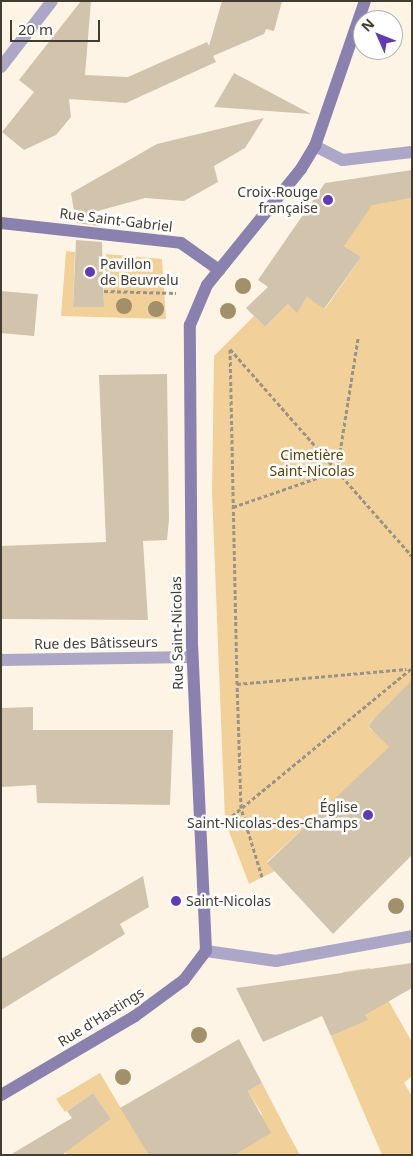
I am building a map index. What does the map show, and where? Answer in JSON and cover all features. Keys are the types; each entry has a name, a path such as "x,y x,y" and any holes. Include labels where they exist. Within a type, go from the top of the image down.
{"street":[{"path":"3,61 52,1"},
{"name":"Rue Saint-Nicolas","path":"206,951 192,657 190,325 219,270 301,169 315,146 365,1"},
{"path":"315,146 343,160 412,152"},
{"name":"Rue Saint-Gabriel","path":"1,223 181,243 219,270"},
{"name":"Rue des Bâtisseurs","path":"1,660 192,657"},
{"path":"206,951 276,961 412,936"},
{"name":"Rue d'Hastings","path":"1,1095 135,1016 184,980 206,951"}],"path":[{"path":"104,291 176,293"},
{"path":"337,471 358,338"},
{"path":"262,877 241,808 236,684 230,349 412,556"},
{"path":"233,507 337,471"},
{"path":"236,684 412,668"},
{"path":"222,825 406,669"}],"green space":[{"name":"Cimetière Saint-Nicolas","path":"352,179 387,202 412,198 412,693 388,704 387,710 370,722 369,728 392,746 267,862 275,871 249,884 225,821 212,492 214,356 254,316 265,327 288,304 297,312 307,297 325,309 361,257 344,246"},
{"path":"66,251 75,252 73,307 103,307 106,254 162,259 166,319 61,316"},
{"path":"370,968 412,1042 412,1076 404,1083 412,1096 412,1155 382,1155 331,1036 367,1020 343,972"},
{"path":"100,1073 129,1122 190,1155 67,1155 58,1139 86,1137 111,1119 93,1093 65,1112 56,1099"},
{"path":"262,1083 300,1155 234,1155 262,1114 248,1091"}],"building":[{"path":"81,1 91,1 85,75 128,77 207,42 209,46 222,1 282,1 274,31 266,29 264,34 213,56 216,62 126,103 69,99 71,117 56,135 24,150 2,132 34,92 19,80"},
{"path":"234,73 311,114 214,107"},
{"path":"264,118 245,148 214,166 218,182 184,201 145,198 98,211 100,226 76,223 71,193 157,144"},
{"path":"412,170 412,198 372,205 344,246 361,257 324,309 307,297 297,313 288,304 265,327 246,308 268,287 258,280 325,183"},
{"name":"Pavillon de Beuvrelu","path":"76,240 102,242 104,307 73,307"},
{"path":"1,291 38,294 34,336 1,333"},
{"path":"167,374 169,519 167,540 143,541 148,620 1,619 1,546 106,542 99,375"},
{"name":"Église Saint-Nicolas-des-Champs","path":"412,680 412,855 333,934 267,863 389,747 369,727 370,723"},
{"path":"33,707 33,730 173,730 170,805 37,803 36,785 1,787 1,708"},
{"path":"143,876 149,907 120,924 125,934 1,1010 1,959"},
{"path":"412,963 412,988 365,1015 368,1020 331,1036 322,1016 263,1042 236,988"},
{"path":"239,1039 262,1083 248,1091 271,1133 234,1155 149,1155 120,1108"},
{"path":"93,1093 111,1119 62,1155 10,1155 72,1118 67,1111"}],"place":[{"name":"Croix-Rouge française","path":"328,200"},
{"name":"Pavillon de Beuvrelu","path":"90,272"},
{"name":"Église Saint-Nicolas-des-Champs","path":"368,815"},
{"name":"Saint-Nicolas","path":"176,901"}]}
